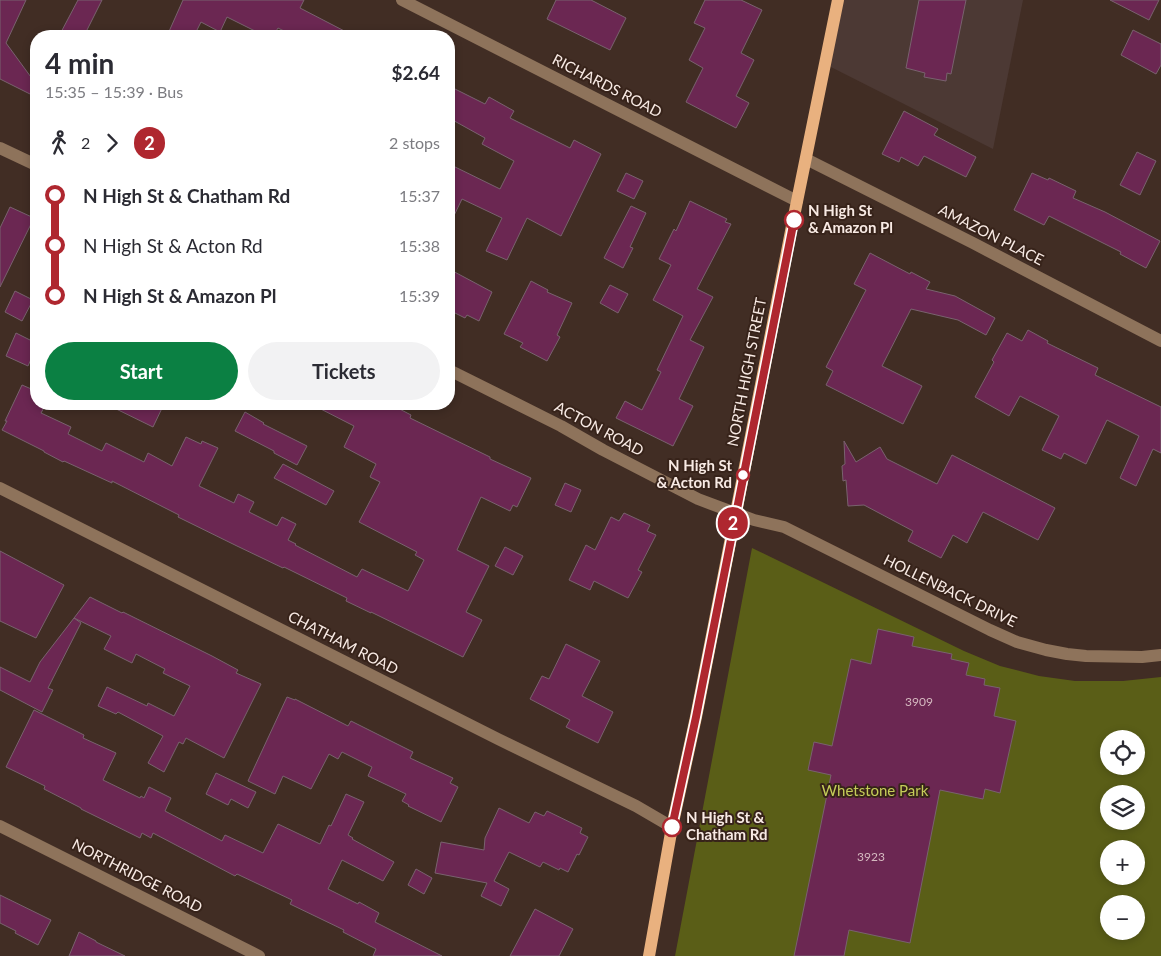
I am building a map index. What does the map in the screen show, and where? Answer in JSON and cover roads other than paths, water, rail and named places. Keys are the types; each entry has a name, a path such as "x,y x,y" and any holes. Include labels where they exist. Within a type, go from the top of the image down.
{"main road":[{"name":"NORTH HIGH STREET","path":"649,956 672,827 696,717 838,0"}],"street":[{"name":"RICHARDS ROAD","path":"402,0 797,201"},
{"path":"0,148 30,162"},
{"name":"AMAZON PLACE","path":"806,159 1161,341"},
{"name":"ACTON ROAD","path":"455,373 561,426 698,499 736,513"},
{"name":"CHATHAM ROAD","path":"0,488 498,739 636,806 672,827"},
{"name":"HOLLENBACK DRIVE","path":"736,513 754,520 784,527 1017,642 1046,650 1086,656 1142,657 1161,655"},
{"name":"NORTHRIDGE ROAD","path":"0,826 259,956"}],"place":[{"name":"N High St & Amazon Pl","path":"794,220"},
{"name":"N High St & Acton Rd","path":"743,475"},
{"name":"N High St & Chatham Rd","path":"672,827"}],"park label":[{"name":"Whetstone Park","path":"875,791"}]}
